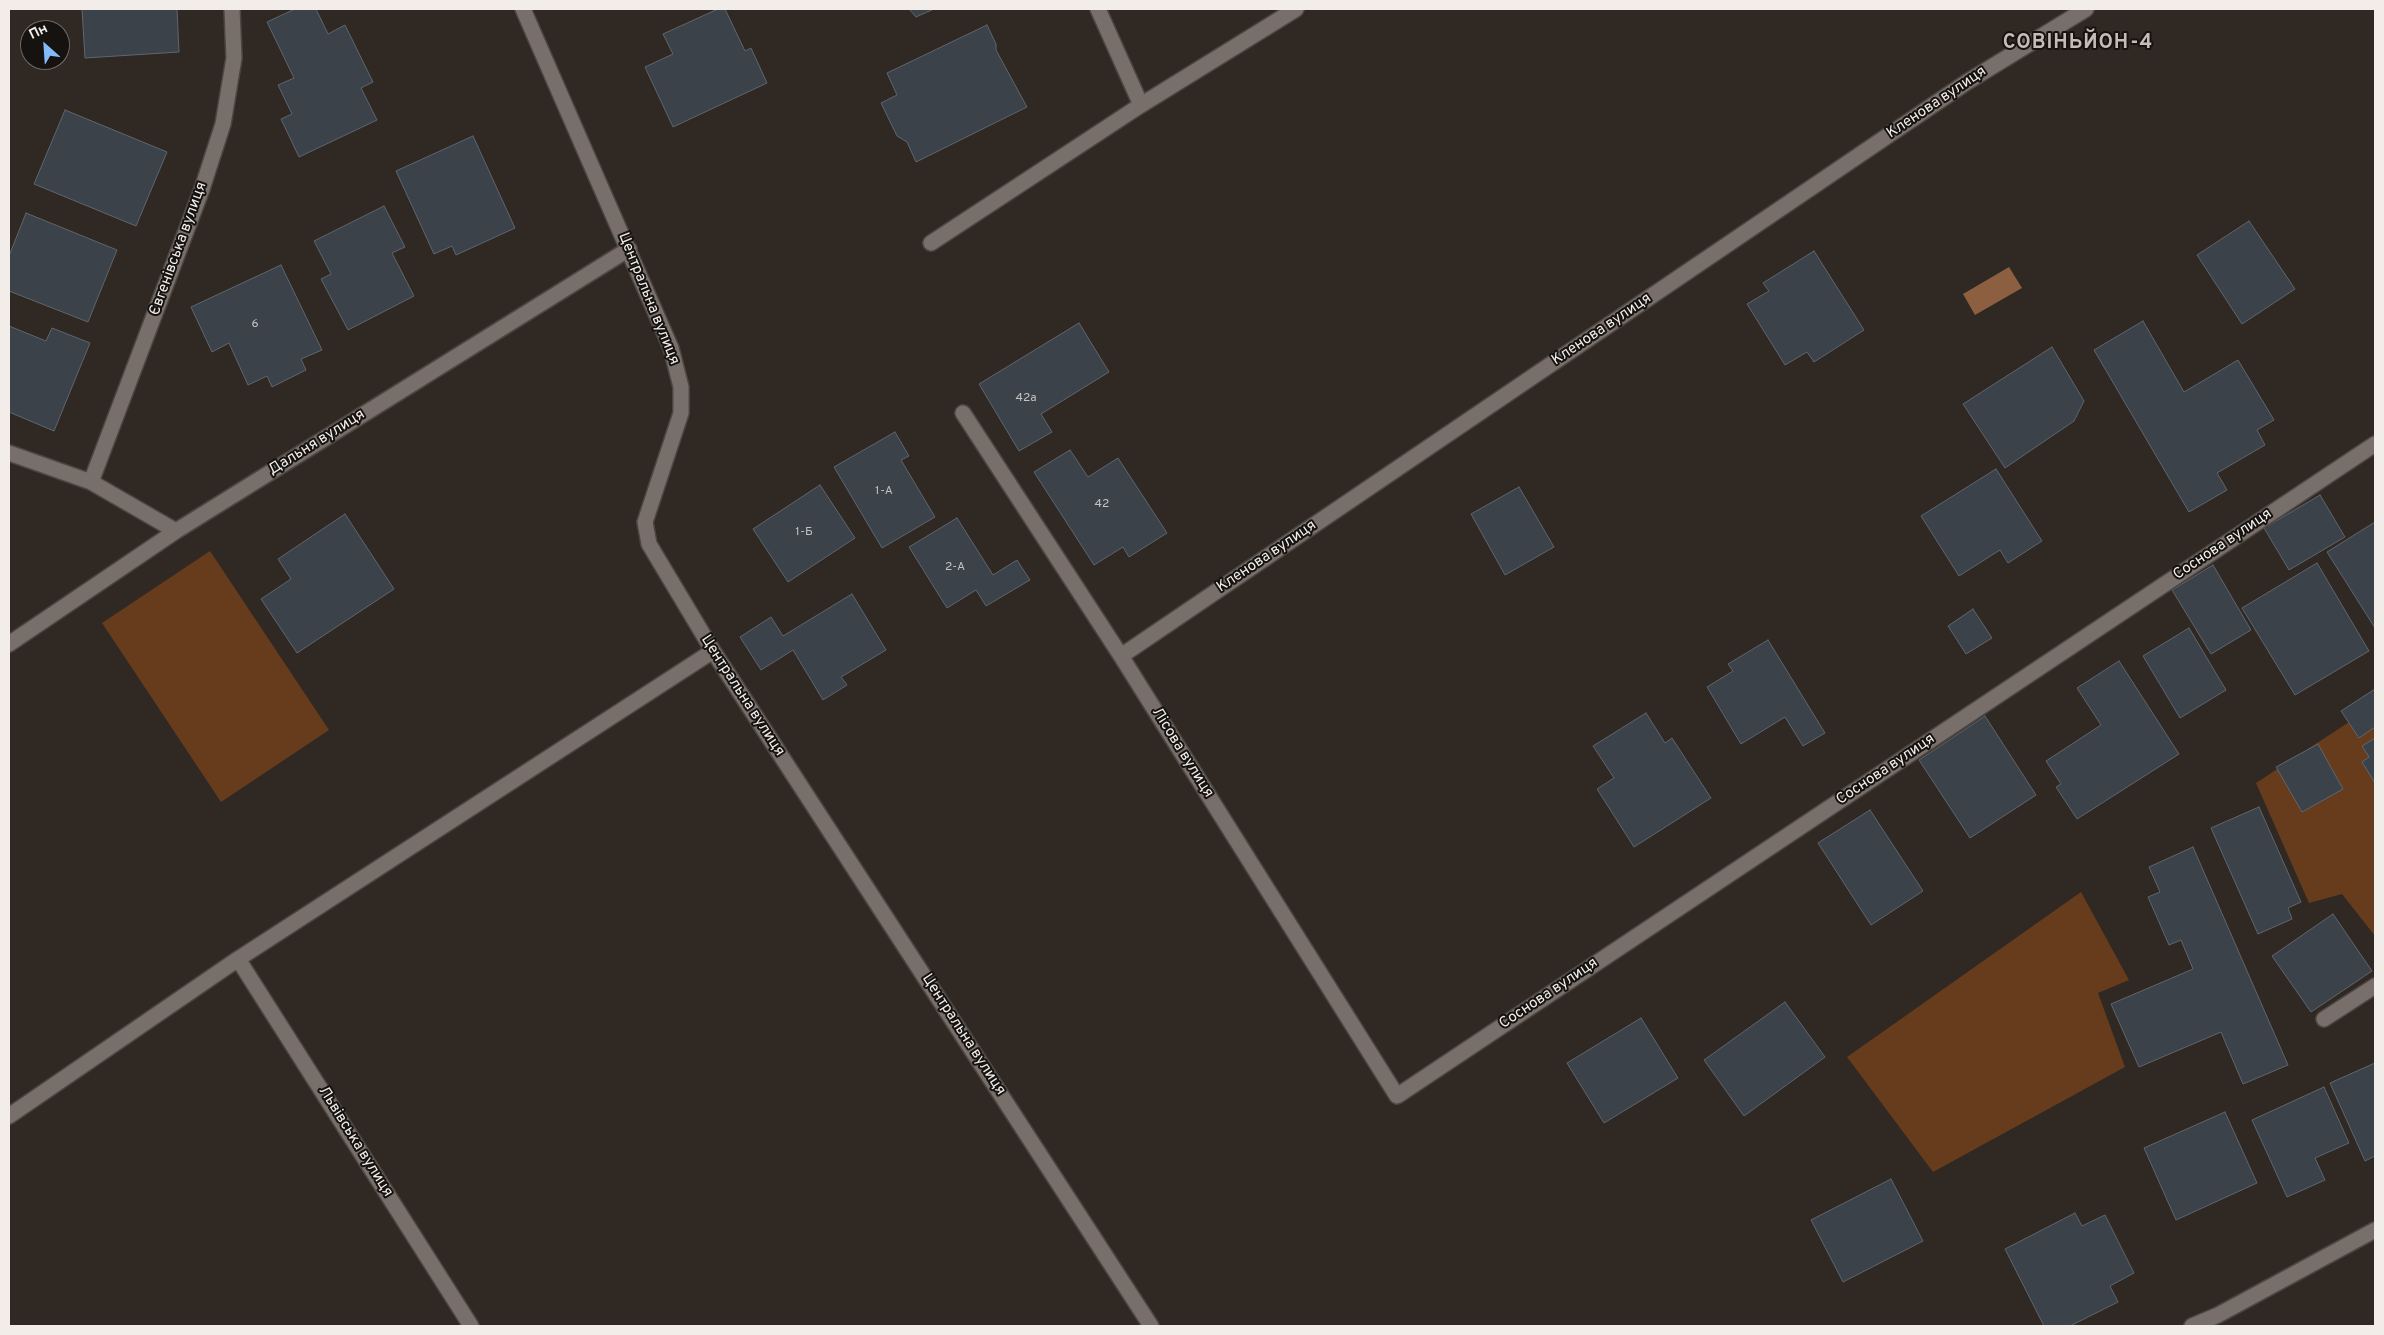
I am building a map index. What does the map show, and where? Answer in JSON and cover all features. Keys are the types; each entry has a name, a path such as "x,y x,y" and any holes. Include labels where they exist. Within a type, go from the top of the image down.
{"street":[{"name":"Євгенівська вулиця","path":"91,482 202,189 223,124 234,58 232,9"},
{"name":"Центральна вулиця","path":"522,9 671,348 682,387 681,413 646,522 649,544 713,651 1151,1326"},
{"path":"1098,9 1141,105"},
{"path":"931,243 1141,105 1296,9"},
{"name":"Кленова вулиця","path":"1121,656 1967,82 2086,9"},
{"name":"Дальня вулиця","path":"9,644 176,531 629,249"},
{"name":"Лісова вулиця","path":"963,414 1121,656 1397,1096"},
{"name":"Соснова вулиця","path":"1397,1096 2375,444"},
{"path":"9,453 91,482 176,531"},
{"path":"9,1116 238,959 713,651"},
{"name":"Львівська вулиця","path":"238,959 471,1326"},
{"path":"2324,1019 2375,986"},
{"path":"2192,1326 2218,1315 2375,1230"}],"shaded area":[{"path":"2009,267 2022,288 1975,315 1963,294"},
{"path":"210,551 329,730 221,802 102,623"},
{"path":"2375,705 2375,936 2342,894 2309,903 2256,783"},
{"path":"2081,892 2129,980 2098,993 2125,1067 1933,1172 1847,1057"}],"building":[{"path":"82,9 177,9 179,52 85,58"},
{"path":"295,9 316,9 328,34 345,25 373,82 361,88 377,120 299,157 281,119 292,114 278,85 294,78 267,22"},
{"path":"718,9 725,9 745,51 751,48 767,83 673,127 645,67 673,54 663,34"},
{"path":"909,9 934,9 916,17"},
{"path":"987,25 996,44 996,50 1027,107 916,162 907,142 897,136 881,103 897,95 887,73"},
{"path":"65,110 167,152 136,226 34,184"},
{"path":"473,136 515,228 456,255 452,246 434,254 396,171"},
{"path":"384,206 405,247 392,253 414,296 348,330 321,279 331,274 314,241"},
{"path":"26,213 117,250 88,322 9,291 9,256"},
{"path":"2249,221 2295,289 2242,324 2197,255"},
{"path":"1814,251 1864,330 1814,362 1807,352 1785,365 1747,304 1769,291 1763,283"},
{"path":"281,265 322,350 301,359 306,370 272,387 267,376 248,385 229,343 212,352 191,307"},
{"path":"2143,321 2184,392 2238,360 2274,420 2257,430 2265,445 2217,473 2227,490 2189,512 2094,350"},
{"path":"1079,323 1109,372 1041,414 1052,432 1019,451 979,384"},
{"path":"9,326 46,341 52,328 90,343 54,431 9,412"},
{"path":"2052,347 2084,401 2074,421 2005,468 1963,404"},
{"path":"895,432 909,456 901,460 935,517 882,548 834,467"},
{"path":"1070,450 1088,477 1118,458 1167,533 1129,557 1123,547 1094,565 1034,472"},
{"path":"1996,469 2042,541 2008,563 2000,550 1959,576 1921,516"},
{"path":"820,485 855,538 788,582 753,529"},
{"path":"1519,487 1554,547 1505,575 1471,514"},
{"path":"2320,495 2345,537 2289,570 2264,528"},
{"path":"345,514 394,589 297,653 261,599 291,579 278,559"},
{"path":"957,518 993,575 1017,560 1030,580 986,606 976,590 947,608 909,547"},
{"path":"2375,522 2375,628 2327,552"},
{"path":"2317,563 2369,651 2295,695 2242,608"},
{"path":"2213,565 2251,630 2211,654 2172,590"},
{"path":"852,594 886,650 841,677 847,685 823,700 793,650 761,670 740,637 771,617 783,636"},
{"path":"1973,609 1992,638 1966,654 1948,626"},
{"path":"2189,628 2226,690 2180,718 2143,656"},
{"path":"1768,640 1825,733 1803,746 1785,717 1741,744 1707,687 1733,671 1728,664"},
{"path":"2119,661 2179,754 2077,819 2056,787 2061,784 2046,761 2101,725 2077,688"},
{"path":"2375,689 2375,727 2359,738 2341,711"},
{"path":"1646,713 1665,743 1672,738 1711,798 1634,847 1597,789 1614,778 1593,746"},
{"path":"1985,716 2036,795 1970,838 1919,760"},
{"path":"2375,738 2375,783 2362,762 2369,757 2362,746"},
{"path":"2318,744 2343,789 2302,812 2276,767"},
{"path":"2259,807 2301,902 2288,908 2292,919 2258,934 2211,828"},
{"path":"1870,810 1923,891 1871,925 1818,843"},
{"path":"2193,847 2288,1065 2243,1084 2221,1032 2139,1067 2111,1004 2193,969 2181,940 2169,945 2148,897 2160,892 2149,867"},
{"path":"2333,914 2372,971 2311,1012 2272,956"},
{"path":"1785,1002 1825,1057 1744,1116 1704,1060"},
{"path":"1641,1018 1678,1078 1604,1123 1567,1063"},
{"path":"2375,1063 2375,1156 2365,1161 2330,1083"},
{"path":"2324,1087 2349,1143 2315,1158 2325,1180 2287,1197 2252,1120"},
{"path":"2225,1112 2257,1183 2176,1220 2144,1148"},
{"path":"1891,1179 1923,1241 1843,1282 1811,1220"},
{"path":"2075,1213 2082,1226 2105,1215 2134,1273 2110,1286 2118,1302 2070,1326 2044,1326 2005,1249"}],"district":[{"name":"СОВІНЬЙОН-4","path":"2078,44"}]}
